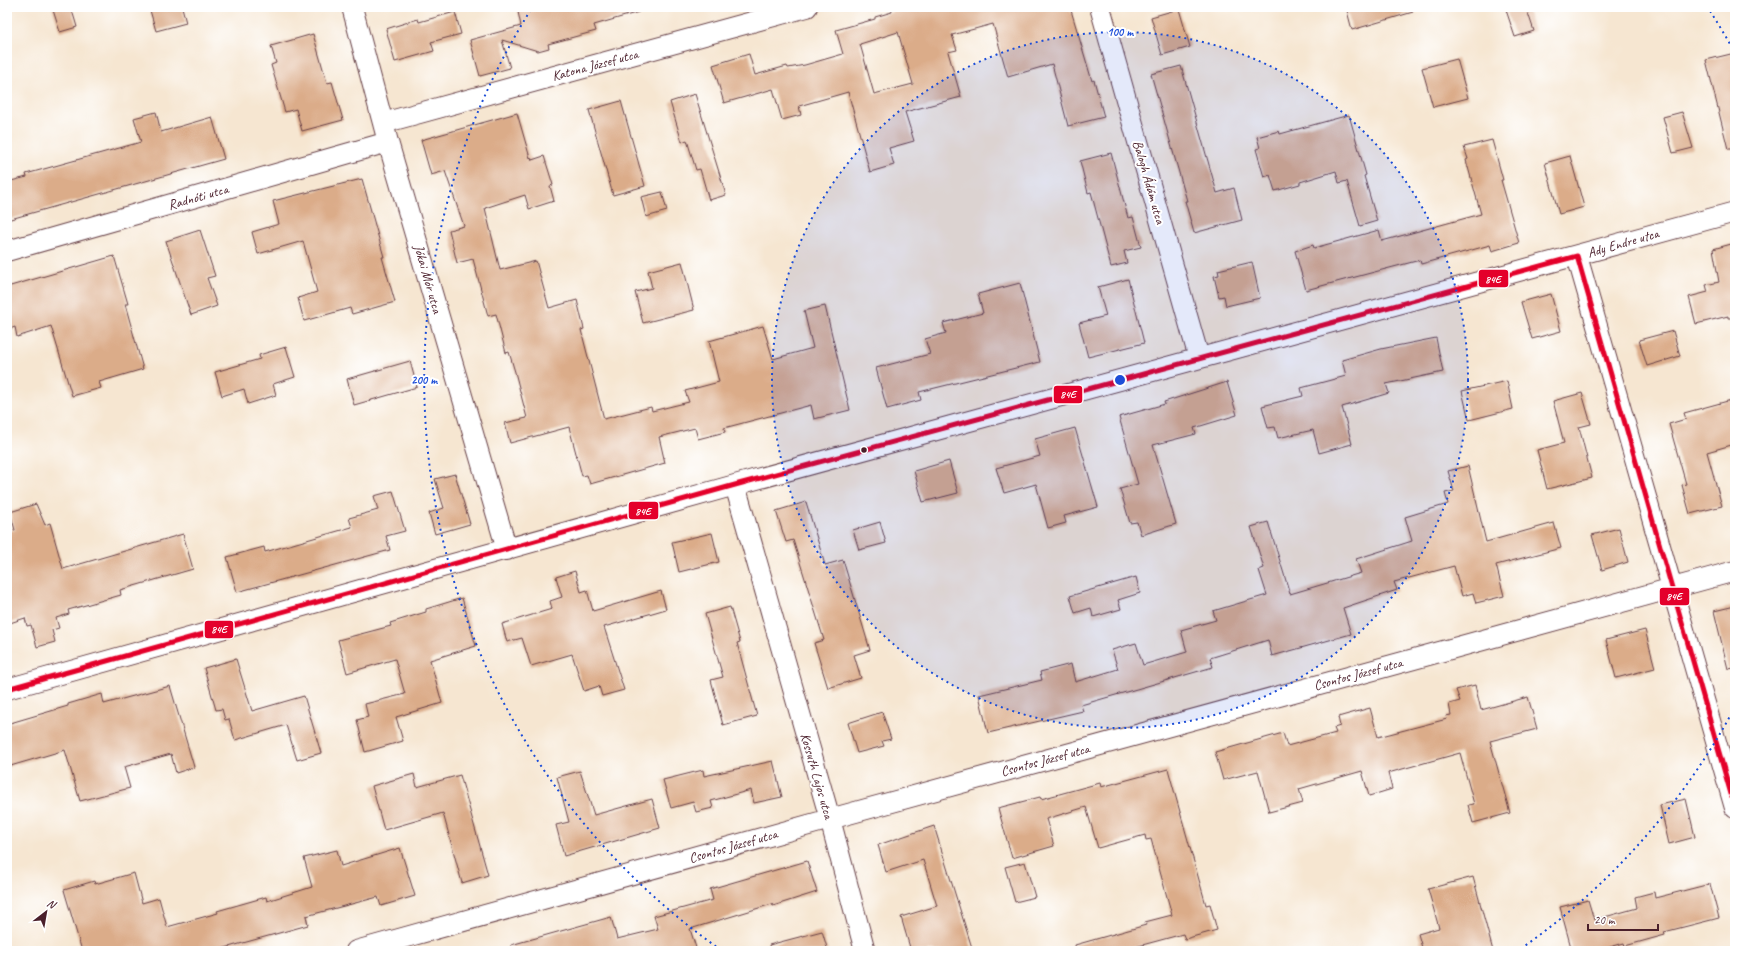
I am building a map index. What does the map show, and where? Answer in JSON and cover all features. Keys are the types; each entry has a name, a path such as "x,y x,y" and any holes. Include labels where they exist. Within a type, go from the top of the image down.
{"street":[{"name":"Jókai Mór utca","path":"352,7 388,142 507,550"},
{"name":"Katona József utca","path":"383,123 807,7"},
{"name":"Balogh Ádám utca","path":"1100,7 1199,358"},
{"name":"Radnóti utca","path":"7,251 388,142"},
{"name":"Ady Endre utca","path":"7,689 735,485 1735,212"},
{"path":"1577,256 1735,808"},
{"name":"Kossuth Lajos utca","path":"735,485 830,819 865,951"},
{"name":"Csontos József utca","path":"356,951 1735,570"}],"building":[{"path":"52,7 71,7 77,27 60,32"},
{"path":"149,7 182,7 186,23 156,31"},
{"path":"517,7 638,7 639,12 594,25 596,31 548,44 549,48 538,51 502,40 510,68 480,76 470,40 521,26"},
{"path":"891,7 1070,7 1092,81 1094,80 1104,117 1068,126 1052,64 1008,77 993,24 952,35 957,50 948,52 961,97 905,112 914,141 889,148 894,165 870,172 848,92 799,106 801,115 782,120 773,89 724,103 713,65 749,54 755,75 787,66 788,68 805,65 843,54 836,30 875,19 875,17 892,12","holes":["898,32 913,84 874,94 860,44"]},
{"path":"1346,7 1412,7 1413,12 1352,30"},
{"path":"1505,7 1526,7 1534,31 1515,37"},
{"path":"1179,9 1190,47 1162,55 1151,17"},
{"path":"455,12 461,34 431,42 434,51 395,62 386,29 418,19 419,22"},
{"path":"313,34 327,83 332,82 343,120 302,131 296,109 285,112 271,65 276,63 271,46"},
{"path":"1735,53 1735,149 1728,149 1706,60"},
{"path":"1457,59 1468,98 1433,107 1422,68"},
{"path":"1181,66 1217,193 1234,188 1242,220 1194,233 1185,201 1187,201 1151,74"},
{"path":"695,94 726,195 709,200 700,169 696,170 687,140 682,142 670,102"},
{"path":"621,101 645,186 613,195 589,110"},
{"path":"156,112 161,132 212,117 224,159 7,220 7,182 27,177 26,174 141,142 134,118"},
{"path":"1682,112 1693,148 1673,153 1663,117"},
{"path":"517,113 530,158 531,157 532,160 544,156 553,185 550,186 554,201 529,209 525,195 485,208 500,270 536,261 549,308 577,300 584,329 581,330 604,419 651,407 652,411 689,402 685,391 719,382 709,341 763,326 773,359 813,348 804,311 825,306 850,410 814,419 811,405 724,428 725,432 698,439 695,428 659,437 665,463 590,484 587,475 582,476 569,427 510,443 505,423 527,418 515,372 509,352 506,353 496,314 488,316 473,259 457,263 449,230 464,226 445,171 431,175 421,140"},
{"path":"1349,115 1377,221 1360,226 1347,181 1339,183 1336,171 1275,191 1270,175 1264,177 1256,149 1260,148 1257,137 1279,131 1280,134"},
{"path":"1492,140 1503,180 1501,180 1519,243 1492,251 1490,245 1421,264 1420,260 1306,290 1295,251 1313,245 1314,248 1379,230 1382,241 1481,214 1466,160 1468,159 1464,147"},
{"path":"1111,153 1128,218 1133,217 1141,247 1124,251 1127,263 1111,267 1091,192 1088,193 1080,161"},
{"path":"1570,156 1584,207 1559,214 1545,163"},
{"path":"362,179 395,302 352,314 350,308 304,321 298,298 317,292 303,241 258,254 252,232 279,224 273,201"},
{"path":"662,192 667,211 646,217 641,197"},
{"path":"200,230 215,276 207,278 217,306 191,315 166,241"},
{"path":"1735,243 1735,318 1728,318 1728,316 1696,324 1689,297 1708,292 1706,285 1719,282 1713,249"},
{"path":"114,256 128,304 125,304 143,369 99,382 101,388 72,396 51,326 17,337 15,327 7,330 7,287"},
{"path":"682,262 694,310 643,323 635,292 652,288 648,271"},
{"path":"1252,262 1260,298 1226,306 1224,296 1219,297 1214,276 1219,275 1218,270"},
{"path":"1128,279 1144,343 1088,357 1079,323 1106,316 1098,287"},
{"path":"1020,283 1040,362 919,392 921,400 887,409 876,368 930,354 925,339 946,333 943,323 983,313 978,294"},
{"path":"1551,294 1561,331 1532,339 1521,302"},
{"path":"1673,331 1680,356 1647,366 1639,340"},
{"path":"1436,338 1443,372 1386,384 1389,393 1342,407 1352,444 1319,453 1313,430 1278,438 1275,427 1268,428 1262,406 1303,396 1301,388 1346,376 1342,360 1381,349"},
{"path":"286,347 295,377 273,384 276,395 248,404 244,389 222,396 215,372 260,359 259,355"},
{"path":"410,361 417,387 354,405 347,379"},
{"path":"1507,381 1513,409 1469,420 1462,391"},
{"path":"1227,382 1237,415 1194,428 1196,434 1153,445 1176,524 1141,535 1137,522 1130,523 1120,489 1138,484 1119,417 1165,404 1164,402"},
{"path":"1582,393 1591,424 1579,427 1592,478 1547,489 1537,450 1564,443 1553,401"},
{"path":"1735,399 1735,444 1707,452 1722,506 1690,514 1682,485 1686,484 1669,424 1686,419 1684,413"},
{"path":"1075,428 1098,507 1064,516 1066,523 1048,528 1036,484 1004,493 996,468 1040,456 1035,439"},
{"path":"949,461 958,493 923,502 914,471"},
{"path":"1468,466 1486,542 1554,523 1561,548 1496,565 1504,596 1476,603 1473,593 1462,596 1454,566 1394,582 1397,590 1343,608 1351,634 1272,656 1268,640 1210,658 1213,667 1081,705 1083,711 988,733 979,695 1042,680 1040,672 1071,664 1075,682 1118,669 1112,650 1136,643 1143,665 1187,652 1181,630 1216,620 1213,611 1267,595 1259,570 1264,568 1251,527 1268,522 1290,594 1361,573 1356,559 1412,541 1405,517 1448,504 1445,493 1454,491 1448,471"},
{"path":"455,474 470,524 435,534 429,513 444,508 435,479"},
{"path":"393,491 405,531 386,536 390,550 237,592 227,557 264,547 265,552 352,527 349,518 378,510 374,496"},
{"path":"806,502 825,565 843,560 870,650 854,655 861,678 828,688 814,643 824,640 793,540 786,542 776,511"},
{"path":"36,504 45,525 50,523 63,569 183,534 193,569 120,590 121,595 68,610 69,614 56,618 59,628 52,630 55,642 37,647 31,625 27,626 25,618 7,624 7,531 15,530 10,512"},
{"path":"880,522 886,543 859,550 853,530"},
{"path":"1619,528 1628,562 1602,570 1592,535"},
{"path":"712,533 719,562 679,572 672,542"},
{"path":"575,571 581,592 587,590 593,611 661,591 666,609 604,627 624,690 602,696 599,686 584,691 572,654 531,666 522,638 507,642 502,624 552,609 550,601 562,597 556,577"},
{"path":"1136,577 1140,593 1118,600 1121,609 1093,617 1091,608 1075,613 1070,596"},
{"path":"462,598 476,646 430,660 442,703 396,717 403,741 365,752 357,720 368,717 365,704 405,694 395,659 347,673 338,640 391,626 390,623 426,612 426,609"},
{"path":"1735,606 1735,668 1728,669 1714,611"},
{"path":"730,607 740,642 737,643 757,716 723,725 711,680 723,677 705,614"},
{"path":"1645,630 1655,668 1616,678 1606,640"},
{"path":"236,659 252,711 304,696 321,753 297,760 286,725 235,740 229,719 225,720 222,709 216,710 204,668"},
{"path":"1475,685 1481,710 1528,697 1537,729 1490,741 1510,813 1473,823 1468,805 1474,804 1460,753 1388,773 1392,789 1369,796 1362,771 1299,789 1303,803 1269,812 1258,771 1223,780 1215,752 1283,733 1287,746 1336,733 1334,728 1340,726 1338,717 1370,708 1378,737 1447,719 1446,716 1451,715 1449,704 1460,701 1456,690"},
{"path":"170,686 194,767 176,773 171,754 124,767 130,788 80,801 65,750 7,767 7,724 68,706 68,704 102,694 104,704"},
{"path":"882,712 891,739 882,741 884,746 857,753 848,723"},
{"path":"773,761 782,797 754,803 751,790 711,801 713,808 696,812 693,802 671,808 663,780 703,770 704,776"},
{"path":"1168,769 1206,905 1210,904 1217,930 1185,939 1183,934 1120,951 1076,951 1075,945 1146,925 1145,922 1172,915 1151,839 1146,840 1145,835 1098,848 1086,807 1046,819 1054,846 1012,858 998,808 1040,797 1041,799 1100,783 1101,787"},
{"path":"580,771 594,815 652,799 660,828 564,856 556,825 569,822 557,777"},
{"path":"414,774 417,787 460,775 488,875 462,883 443,813 384,830 372,786"},
{"path":"1686,799 1695,837 1669,844 1660,805"},
{"path":"934,826 973,951 911,951 901,917 937,906 923,860 886,872 878,845"},
{"path":"400,848 415,896 381,906 378,897 306,916 308,925 214,951 82,951 64,890 94,881 95,884 134,873 142,903 159,898 167,927 218,913 217,911 266,897 267,901 312,887 304,858 337,850 341,866"},
{"path":"807,861 817,892 690,929 697,951 512,951 511,945 611,917 617,939 658,929 654,916 713,900 710,889"},
{"path":"1025,862 1035,897 1015,902 1005,867"},
{"path":"1473,877 1493,951 1423,951 1418,934 1439,928 1428,889"},
{"path":"1710,884 1719,918 1664,932 1665,935 1625,946 1624,943 1596,951 1572,951 1560,907 1588,900 1594,920 1637,908 1635,897 1654,892 1655,898"},
{"path":"822,931 828,951 770,951 769,945"}],"transit line":[{"name":"84E","path":"7,689 735,485 1577,256 1735,808"}]}
